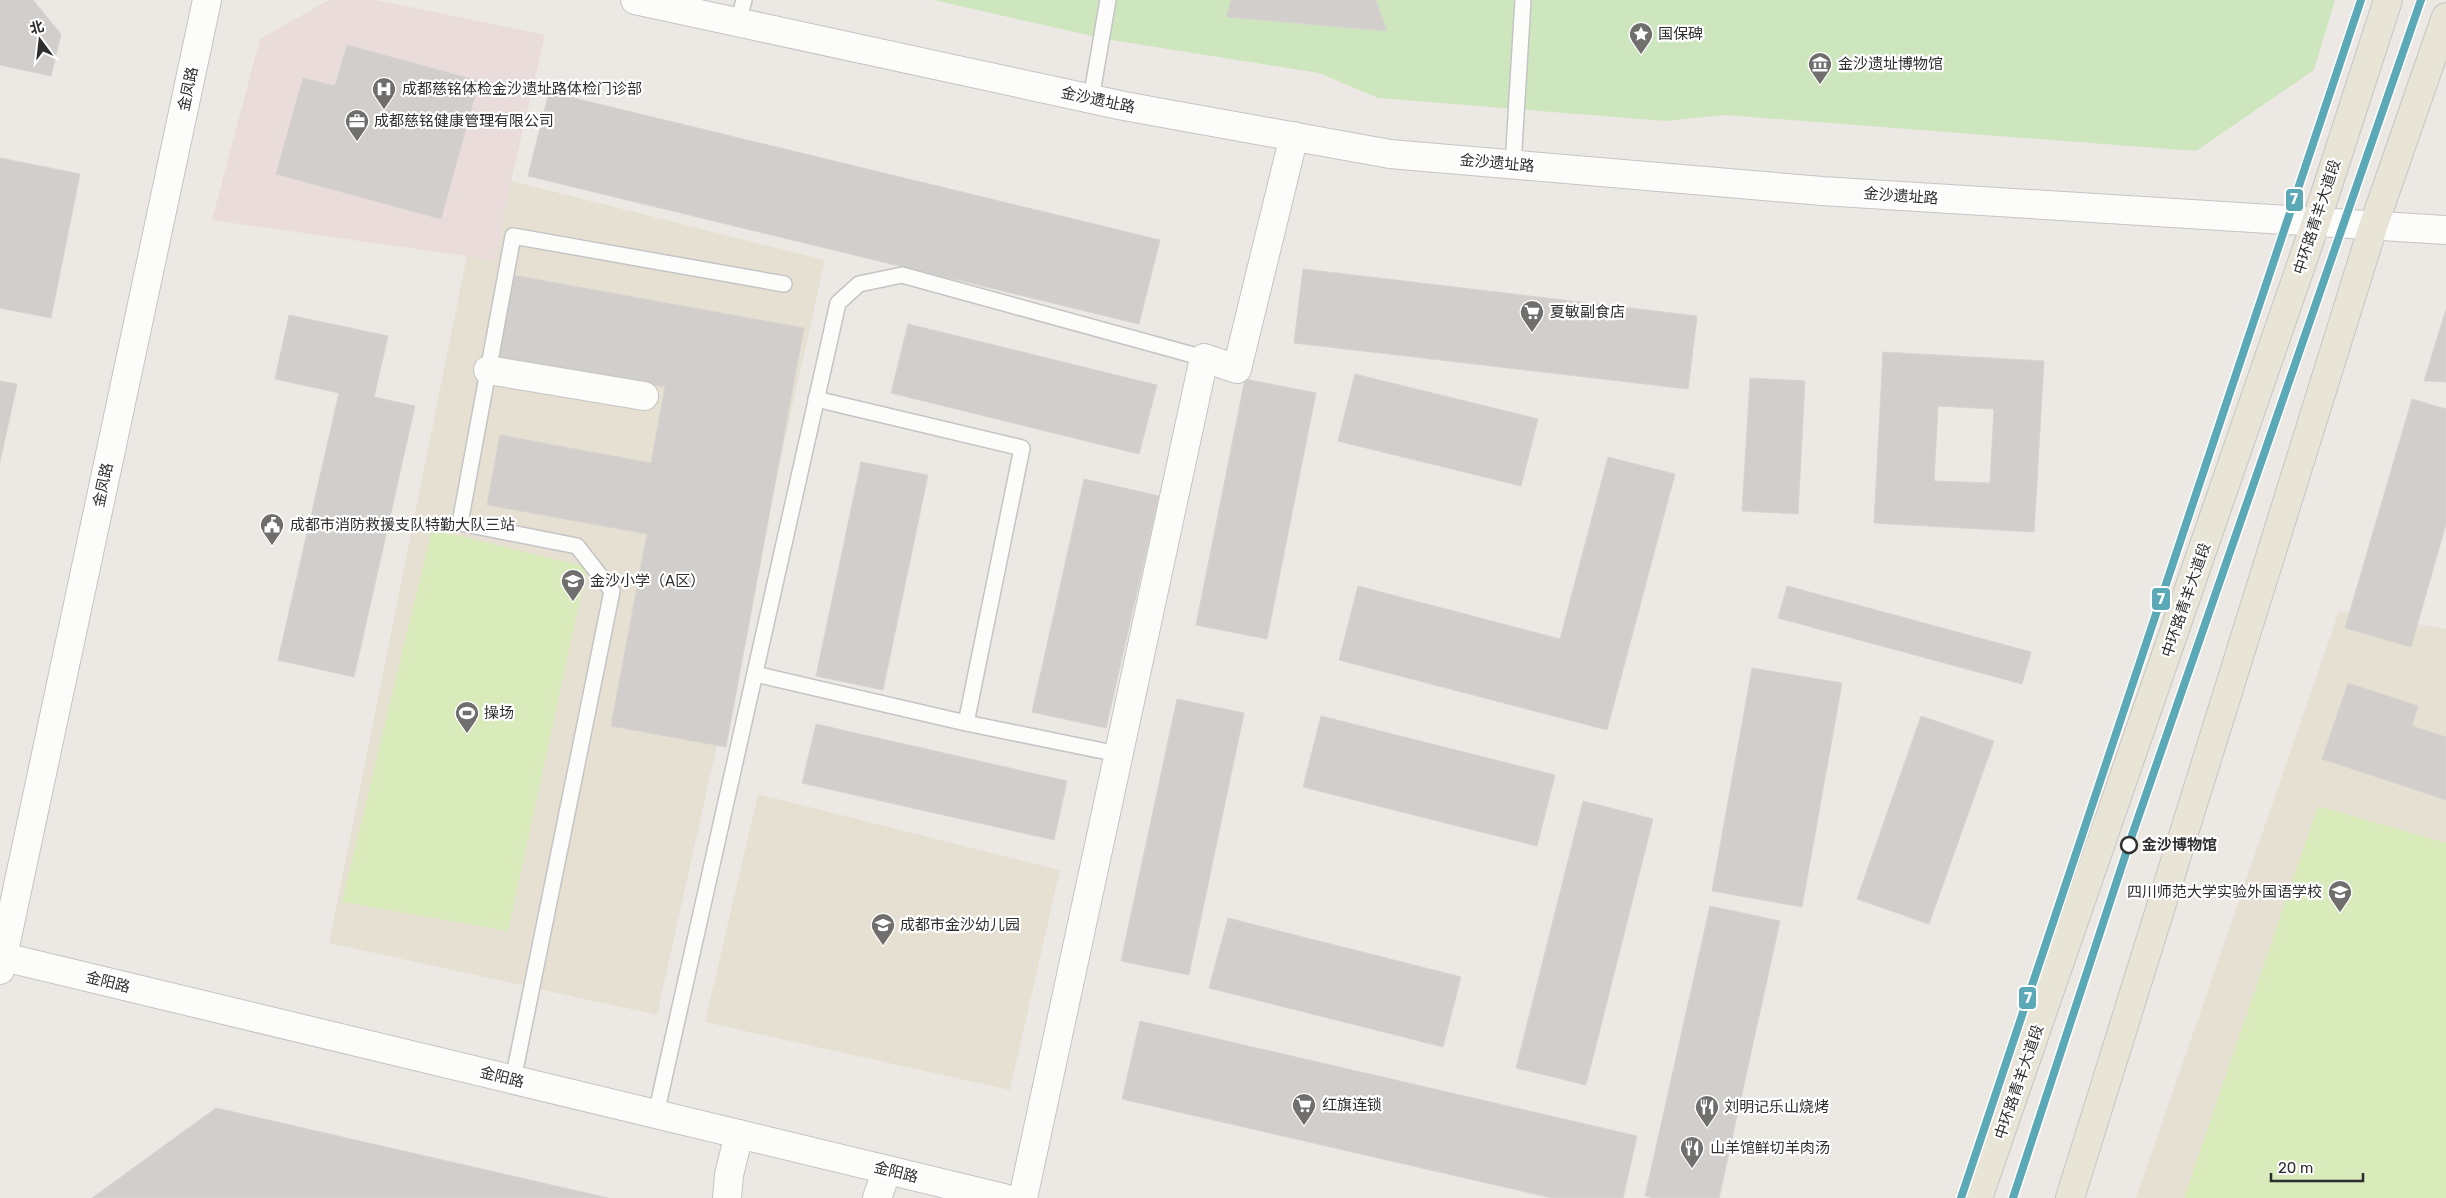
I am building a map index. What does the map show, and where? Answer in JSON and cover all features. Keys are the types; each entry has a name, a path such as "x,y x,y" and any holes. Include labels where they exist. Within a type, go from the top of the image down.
{"main road":[{"name":"中环路青羊大道段","path":"1978,1198 2316,222 2388,0"},
{"path":"2070,1198 2373,227 2446,17"}],"street":[{"name":"金凤路","path":"1,961 207,0"},
{"name":"金沙遗址路","path":"635,0 741,11 1091,99 1390,154 1822,190 2373,227 2446,230"},
{"path":"1023,1198 1204,358 1236,368 1294,136"},
{"path":"488,370 644,396"},
{"name":"金阳路","path":"1,961 513,1080 1004,1198"},
{"path":"727,1198 729,1175 739,1134"},
{"path":"877,1198 887,1170"}],"lane":[{"path":"1091,99 1108,0"},
{"path":"1513,165 1522,0"},
{"path":"513,1080 612,591 577,546 460,523 513,236 784,284"},
{"path":"656,1114 838,303 859,284 902,275 1204,358"},
{"path":"816,399 1022,448 966,723"},
{"path":"755,674 966,723 1118,754"}],"shaded area":[{"name":"成都慈铭体检金沙遗址路体检门诊部","path":"329,0 376,0 545,35 511,181 495,260 212,220 260,39"},
{"name":"金沙小学（A区）","path":"511,181 825,260 657,1015 329,943 467,255 495,260"},
{"name":"四川师范大学实验外国语学校","path":"2339,611 2446,629 2446,1198 2136,1198"},
{"name":"成都市金沙幼儿园","path":"758,794 1060,870 1010,1090 705,1022"}],"green space":[{"name":"金沙遗址博物馆","path":"934,0 2335,0 2314,70 2196,151 1724,115 1666,121 1378,98 1319,73 1105,39"},
{"name":"操场","path":"432,529 587,567 508,931 342,902"},
{"name":"四川师范大学实验外国语学校","path":"2318,806 2446,843 2446,1198 2184,1198"}],"building":[{"path":"0,0 33,0 61,34 51,76 0,65"},
{"path":"1231,0 1376,0 1387,31 1226,17"},
{"path":"347,45 479,81 441,219 276,174 303,78 335,86"},
{"path":"549,92 1160,240 1139,324 528,176"},
{"path":"0,158 80,174 51,318 0,308"},
{"path":"1303,269 1697,316 1688,389 1294,343"},
{"path":"507,274 804,328 726,747 611,726 647,534 487,505 500,435 651,463 665,387 491,356"},
{"path":"2446,309 2446,382 2424,381"},
{"path":"289,315 388,336 374,397 415,406 354,677 278,660 339,393 275,379"},
{"path":"908,324 1157,385 1139,454 891,393"},
{"path":"1883,352 2044,361 2034,532 1874,523","holes":["1938,406 1994,409 1990,483 1934,481"]},
{"path":"1355,374 1538,419 1521,486 1338,441"},
{"path":"1750,378 1805,381 1798,514 1742,511"},
{"path":"1245,379 1316,393 1267,639 1196,625"},
{"path":"0,381 17,384 0,462"},
{"path":"2412,399 2446,409 2446,524 2411,647 2345,628"},
{"path":"1608,457 1675,474 1607,730 1339,660 1358,586 1560,639"},
{"path":"861,462 928,475 883,690 816,676"},
{"path":"1084,479 1159,496 1106,728 1032,712"},
{"path":"1787,586 2031,652 2022,684 1778,618"},
{"path":"1752,668 1842,683 1802,907 1712,891"},
{"path":"2348,683 2418,706 2412,726 2446,737 2446,800 2322,759"},
{"path":"1177,699 1244,713 1189,975 1121,961"},
{"path":"1321,716 1555,775 1537,846 1303,787"},
{"path":"1921,716 1994,741 1929,924 1857,899"},
{"path":"816,724 1067,781 1054,840 802,783"},
{"path":"1583,801 1653,819 1586,1085 1516,1068"},
{"path":"1710,906 1780,921 1719,1198 1655,1198 1645,1196"},
{"path":"1228,918 1461,977 1443,1047 1209,988"},
{"path":"1140,1021 1637,1136 1623,1198 1552,1198 1122,1099"},
{"path":"216,1108 608,1198 92,1198"}],"transit line":[{"name":"7","path":"1961,1198 2361,0"},
{"name":"7","path":"2013,1198 2129,844 2421,0"}],"place":[{"name":"国保碑","path":"1641,55"},
{"name":"金沙遗址博物馆","path":"1820,85"},
{"name":"成都慈铭体检金沙遗址路体检门诊部","path":"384,110"},
{"name":"成都慈铭健康管理有限公司","path":"357,142"},
{"name":"夏敏副食店","path":"1532,333"},
{"name":"成都市消防救援支队特勤大队三站","path":"272,546"},
{"name":"金沙小学（A区）","path":"573,602"},
{"name":"操场","path":"467,734"},
{"name":"金沙博物馆","path":"2129,845"},
{"name":"四川师范大学实验外国语学校","path":"2340,913"},
{"name":"成都市金沙幼儿园","path":"883,946"},
{"name":"红旗连锁","path":"1304,1126"},
{"name":"刘明记乐山烧烤","path":"1707,1128"},
{"name":"山羊馆鲜切羊肉汤","path":"1692,1169"}]}
